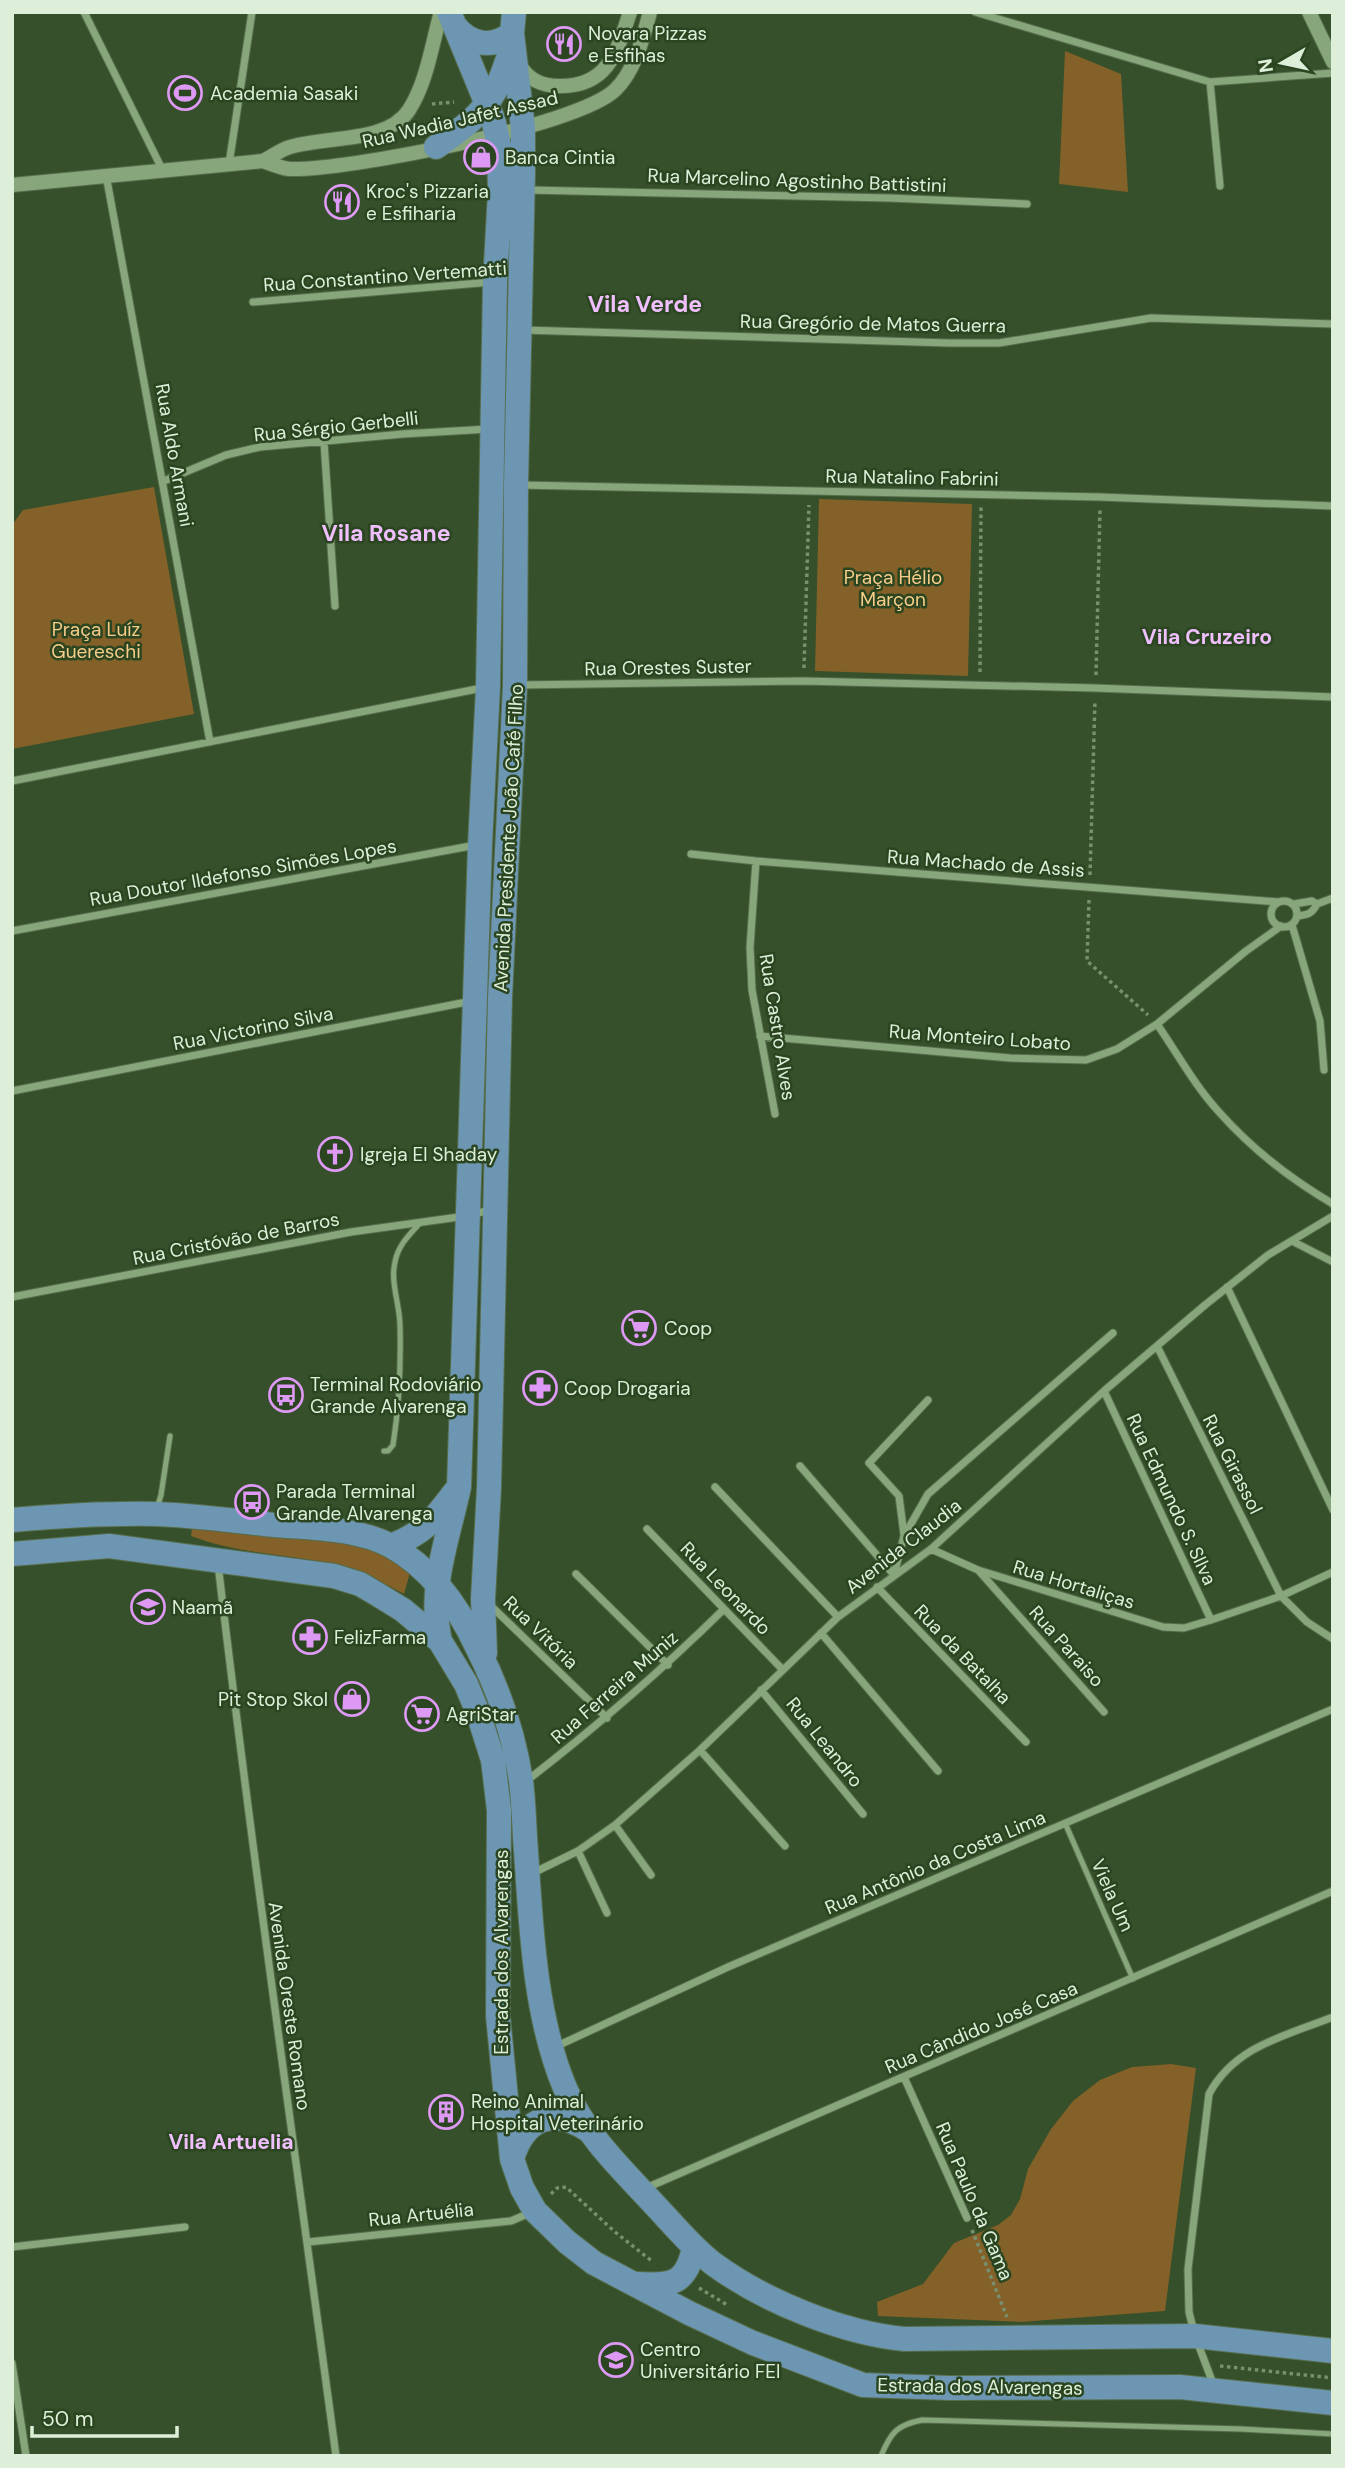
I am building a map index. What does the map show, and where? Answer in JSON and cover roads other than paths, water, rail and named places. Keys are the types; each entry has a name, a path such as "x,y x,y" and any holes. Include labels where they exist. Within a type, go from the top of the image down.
{"main road":[{"path":"448,17 467,38 487,44 513,36"},
{"name":"Avenida Presidente João Café Filho","path":"448,17 498,134 500,192 495,282 507,330 517,428 515,685 500,998 489,1488 483,1599 486,1664"},
{"path":"436,147 468,125 487,104 496,89 513,36"},
{"name":"Avenida Presidente João Café Filho","path":"439,1641 434,1611 436,1583 459,1487 480,845 488,687 492,429 507,330 520,282 523,128 513,36"},
{"path":"391,1546 428,1526 459,1487"},
{"path":"109,1546 141,1531 154,1514"},
{"name":"Estrada dos Alvarengas","path":"12,1520 62,1515 154,1514 350,1533 391,1546 417,1564 436,1583 458,1609 486,1664 516,1755 522,1784 535,1956 552,2048 565,2088 588,2130 694,2248 718,2267 771,2297 838,2326 873,2336 904,2339 1195,2336 1333,2351"},
{"name":"Estrada dos Alvarengas","path":"12,1554 109,1546 323,1574 360,1584 402,1610 439,1641 461,1674 478,1713 493,1760 497,1785 500,1833 498,2016 512,2159 522,2188 535,2211 551,2228 594,2263 753,2343 863,2385 949,2388 1180,2387 1333,2403"},
{"path":"512,2159 525,2131 539,2121 569,2120 588,2130"},
{"path":"637,2284 662,2285 681,2277 691,2263 694,2248"}],"street":[{"path":"84,12 162,170"},
{"path":"229,165 252,12"},
{"name":"Rua Wadia Jafet Assad","path":"513,36 524,72 541,84 573,86 591,81 606,68 613,58 630,12"},
{"name":"Rua Wadia Jafet Assad","path":"263,161 288,169 348,163 498,134 586,108 616,90 630,70 650,12"},
{"path":"975,12 1210,82 1333,73"},
{"path":"1309,12 1333,62"},
{"name":"Rua Wadia Jafet Assad","path":"12,185 263,161 288,148 374,132 391,126 409,110 448,17"},
{"path":"1210,82 1220,186"},
{"name":"Rua Aldo Armani","path":"106,175 210,742"},
{"name":"Rua Marcelino Agostinho Battistini","path":"523,190 889,198 1027,204"},
{"name":"Rua Constantino Vertematti","path":"253,302 520,282"},
{"name":"Rua Gregório de Matos Guerra","path":"507,330 948,343 999,342 1151,318 1333,324"},
{"name":"Rua Sérgio Gerbelli","path":"164,481 226,455 260,447 403,434 517,428"},
{"path":"324,442 335,606"},
{"name":"Rua Natalino Fabrini","path":"491,485 981,495 1333,506"},
{"name":"Rua Orestes Suster","path":"12,781 488,687 515,685 804,681 1333,697"},
{"name":"Rua Doutor Ildefonso Simões Lopes","path":"12,931 480,845"},
{"name":"Rua Machado de Assis","path":"691,854 1278,902"},
{"name":"Rua Castro Alves","path":"756,861 750,947 752,990 775,1114"},
{"path":"1292,926 1276,924 1271,914 1273,906 1278,902 1286,900 1294,904 1304,901 1317,904 1333,898"},
{"path":"1294,904 1297,916 1292,926 1320,1021 1324,1070"},
{"path":"1297,916 1308,915 1314,911 1317,904"},
{"name":"Rua Monteiro Lobato","path":"760,1036 1010,1058 1086,1060 1117,1049 1157,1024 1281,926"},
{"name":"Rua Victorino Silva","path":"12,1091 500,998"},
{"path":"1157,1024 1217,1111 1281,1168 1314,1193 1333,1203"},
{"name":"Rua Cristóvão de Barros","path":"12,1297 351,1232 467,1216 496,1208"},
{"name":"Avenida Claudia","path":"527,1876 578,1851 615,1825 700,1750 838,1617 931,1549 1157,1346 1268,1255 1333,1216"},
{"path":"1292,1241 1333,1262"},
{"path":"1227,1287 1333,1510"},
{"path":"894,1575 904,1536 928,1494 1113,1333"},
{"name":"Rua Girassol","path":"1157,1346 1281,1596 1307,1622 1333,1639"},
{"name":"Rua Edmundo S. SIlva","path":"1104,1391 1211,1620"},
{"path":"904,1536 900,1496 869,1463 928,1400"},
{"path":"800,1465 894,1575"},
{"path":"715,1487 838,1617"},
{"name":"Rua Leonardo","path":"646,1529 782,1670"},
{"name":"Rua Hortaliças","path":"931,1549 978,1570 1163,1627 1184,1628 1211,1620 1281,1596 1333,1572"},
{"name":"Avenida Oreste Romano","path":"218,1560 272,2001 336,2456"},
{"name":"Rua Paraiso","path":"978,1570 1104,1712"},
{"path":"576,1574 668,1665"},
{"name":"Rua da Batalha","path":"877,1587 1026,1742"},
{"name":"Rua Vitória","path":"483,1599 607,1718"},
{"name":"Rua Ferreira Muniz","path":"522,1784 607,1718 668,1665 724,1609"},
{"path":"821,1633 938,1771"},
{"name":"Rua Leandro","path":"761,1690 863,1814"},
{"name":"Rua Antônio da Costa Lima","path":"552,2048 728,1967 1333,1709"},
{"path":"700,1750 785,1846"},
{"path":"615,1825 651,1875"},
{"path":"578,1851 607,1913"},
{"name":"Rua Cândido José Casa","path":"642,2190 1333,1891"},
{"path":"1215,2390 1189,2312 1188,2269 1209,2094 1219,2076 1233,2061 1258,2047 1333,2017"},
{"name":"Rua Paulo da Gama","path":"904,2077 967,2218"},
{"name":"Rua Artuélia","path":"308,2242 511,2221 535,2211"},
{"path":"12,2247 185,2227"},
{"path":"12,2363 26,2456"}],"lane":[{"path":"384,1451 391,1449 394,1439 400,1344 394,1263 405,1240 421,1222"},
{"path":"154,1514 162,1495 170,1437"},
{"name":"Viela Um","path":"1065,1823 1133,1979"},
{"path":"881,2456 891,2436 900,2427 922,2420 1333,2434"}],"place":[{"name":"Novara Pizzas e Esfihas","path":"564,44"},
{"name":"Academia Sasaki","path":"185,93"},
{"name":"Banca Cintia","path":"481,157"},
{"name":"Kroc's Pizzaria e Esfiharia","path":"342,202"},
{"name":"Igreja El Shaday","path":"335,1154"},
{"name":"Coop","path":"639,1328"},
{"name":"Coop Drogaria","path":"540,1388"},
{"name":"Terminal Rodoviário Grande Alvarenga","path":"286,1395"},
{"name":"Parada Terminal Grande Alvarenga","path":"252,1502"},
{"name":"Naamã","path":"148,1607"},
{"name":"FelizFarma","path":"310,1637"},
{"name":"Pit Stop Skol","path":"352,1699"},
{"name":"AgriStar","path":"422,1714"},
{"name":"Reino Animal Hospital Veterinário","path":"446,2112"},
{"name":"Centro Universitário FEI","path":"616,2360"}],"district":[{"name":"Vila Verde","path":"645,304"},
{"name":"Vila Rosane","path":"386,533"},
{"name":"Vila Cruzeiro","path":"1207,637"},
{"name":"Vila Artuelia","path":"231,2142"}],"park label":[{"name":"Praça Hélio Marçon","path":"893,588"},
{"name":"Praça Luíz Guereschi","path":"96,640"}]}
